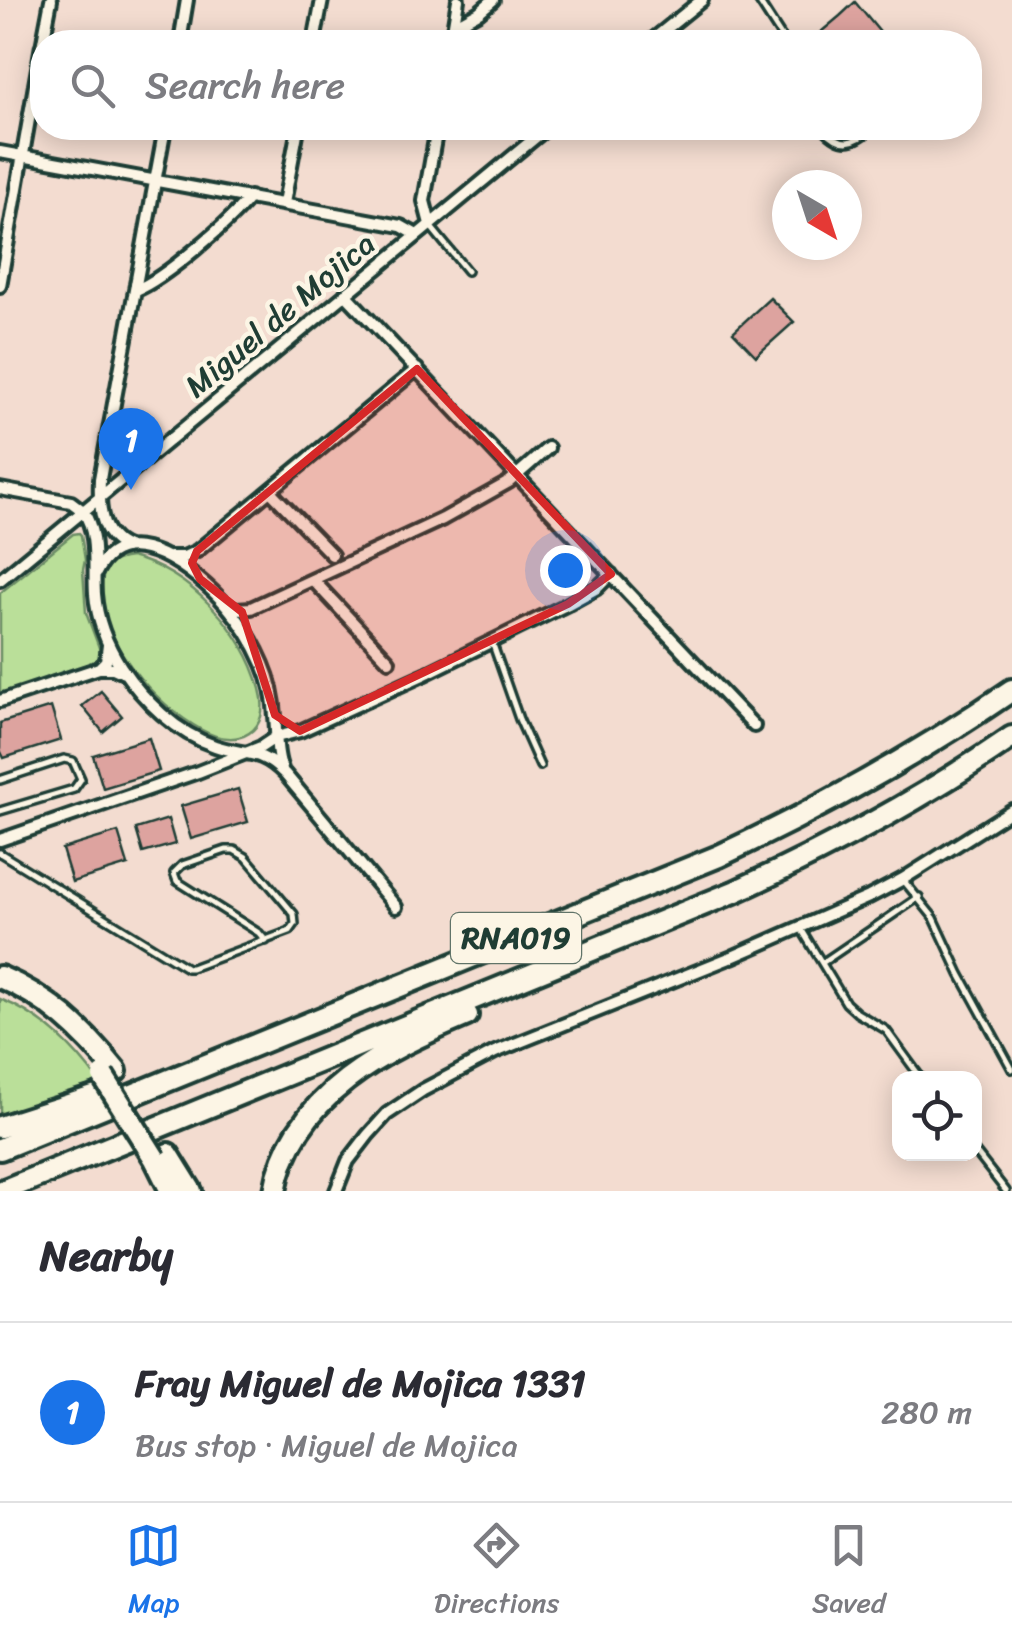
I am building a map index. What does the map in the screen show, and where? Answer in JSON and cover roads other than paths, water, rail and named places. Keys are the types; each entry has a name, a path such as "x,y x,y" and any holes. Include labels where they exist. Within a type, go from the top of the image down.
{"highway":[{"name":"RNA019","path":"0,1150 737,848 874,778 1012,690"},
{"name":"RNA019","path":"2,1191 658,924 823,851 1012,738"},
{"path":"276,1191 285,1155 299,1128 320,1102 362,1068 449,1022 592,964 658,924"},
{"path":"0,976 41,998 96,1048 162,1157 191,1191"},
{"path":"0,992 53,1022 110,1074"},
{"path":"0,1127 145,1079 183,1075"},
{"path":"162,1157 171,1191"}],"street":[{"path":"46,30 51,0"},
{"path":"182,30 187,0"},
{"path":"316,30 322,0"},
{"path":"453,30 458,0"},
{"path":"454,26 494,0"},
{"path":"665,30 702,0"},
{"path":"0,286 30,113"},
{"path":"126,548 114,542 105,528 100,496 102,469 162,140"},
{"path":"284,203 296,140"},
{"path":"430,224 424,201 434,140"},
{"name":"Miguel de Mojica","path":"0,580 532,140"},
{"path":"0,152 401,226 417,235"},
{"path":"136,290 156,280 250,197"},
{"path":"345,294 754,726"},
{"path":"200,580 192,563 197,551 417,368"},
{"path":"227,606 251,608 443,519 500,488 548,448"},
{"path":"0,489 71,502 83,510 91,531 95,599 108,644 140,692 162,714 202,741 270,760 396,907"},
{"path":"270,490 332,555"},
{"path":"94,578 114,551 141,548 167,557 200,580 227,606 246,632 268,677 279,762 285,774"},
{"path":"167,557 184,557 197,551"},
{"path":"0,840 198,772 276,737 300,731 492,642 589,593 611,574"},
{"path":"314,580 389,660"},
{"path":"246,632 244,622 251,608"},
{"path":"99,668 106,661 108,644"},
{"path":"0,701 99,668 114,668 128,676"},
{"path":"275,715 285,728 300,731"},
{"path":"198,772 208,755 202,741"},
{"path":"336,1191 348,1161 368,1135 387,1114 424,1090 495,1052 732,958 903,879 1012,810"}],"lane":[{"path":"758,0 777,30"},
{"path":"430,224 466,271"},
{"path":"492,642 540,766"},
{"path":"0,780 64,758 74,761 81,779 74,788 0,812"},
{"path":"0,853 188,968 266,941 290,931 296,919 246,857 234,850 177,868 174,873 178,882 266,941"},
{"path":"903,879 934,918 1012,1068"},
{"path":"821,964 919,897"},
{"path":"800,928 846,1003 886,1030 916,1071"},
{"path":"982,1160 1006,1191"}],"place":[{"name":"Fray Miguel de Mojica 1331","path":"131,490"}]}
